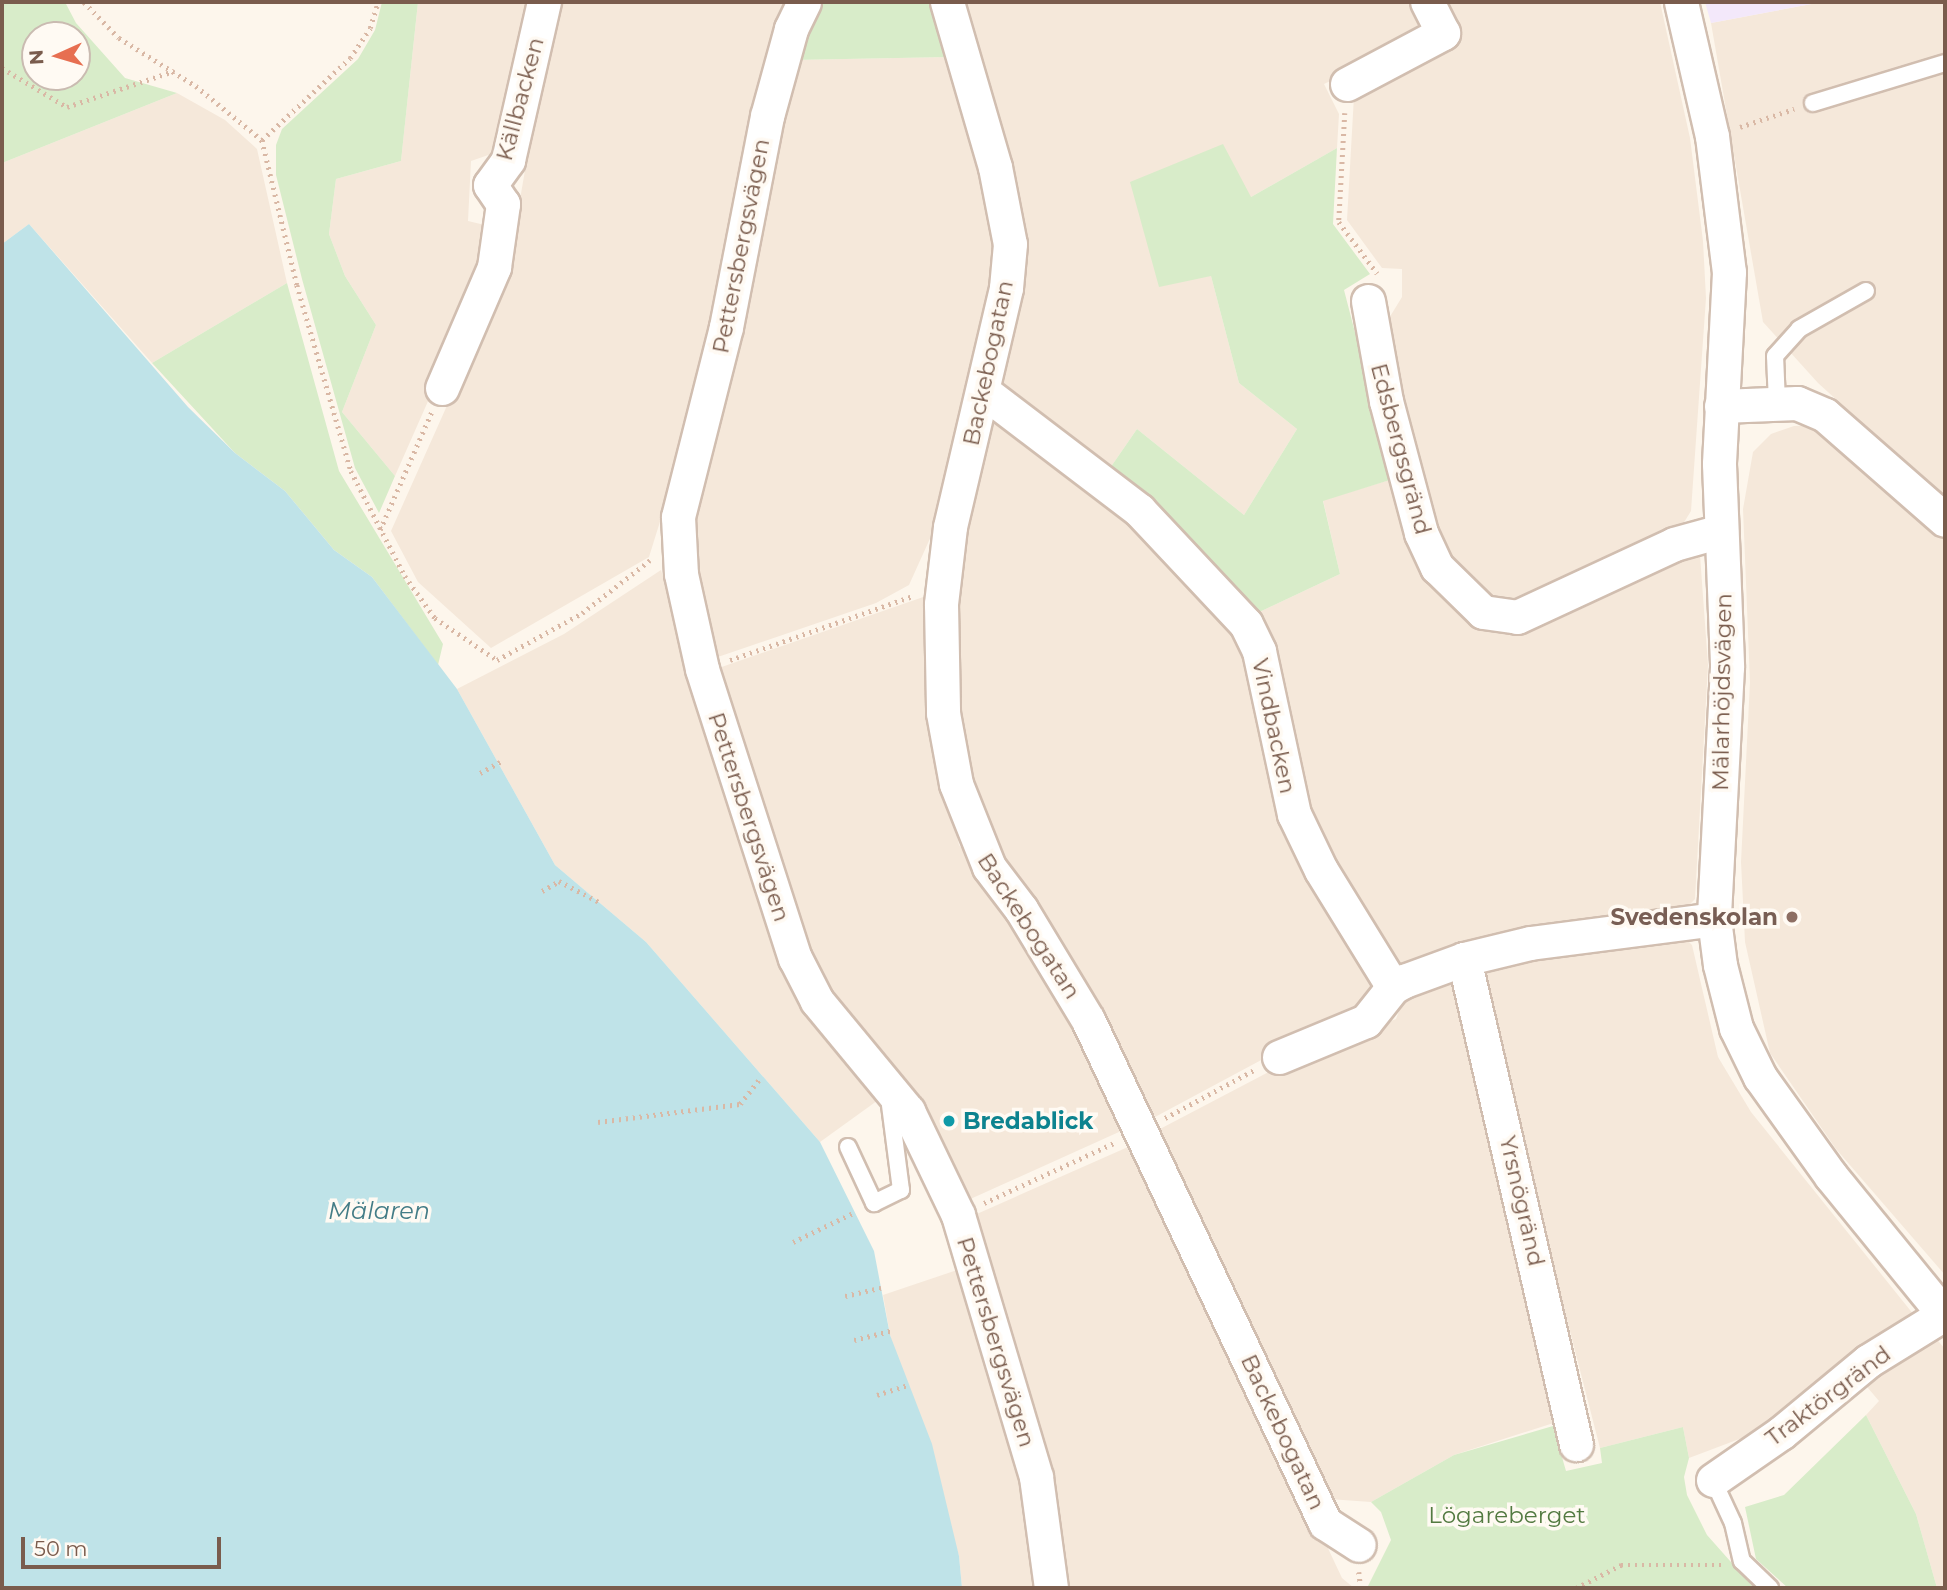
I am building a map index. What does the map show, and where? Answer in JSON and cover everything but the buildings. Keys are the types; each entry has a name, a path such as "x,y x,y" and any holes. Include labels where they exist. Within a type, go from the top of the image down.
{"street":[{"name":"Källbacken","path":"442,388 494,267 503,204 491,186 508,160 544,2"},
{"name":"Pettersbergsvägen","path":"804,2 790,29 767,116 726,327 678,517 684,593 702,669 800,970 817,1000 887,1080 923,1134 979,1276 1036,1477 1051,1588"},
{"name":"Backebogatan","path":"947,2 1008,224 1006,288 950,527 940,615 943,713 966,817 989,867 1021,909 1088,1020 1325,1523 1359,1545"},
{"path":"1346,84 1443,33 1427,2"},
{"name":"Mälarhöjdsvägen","path":"1681,2 1712,136 1729,272 1721,406 1721,531 1727,680 1714,919 1727,1001 1753,1065 1803,1140 1945,1315"},
{"name":"Edsbergsgränd","path":"1368,301 1386,401 1421,533 1437,568 1483,612 1517,617 1674,544 1721,531"},
{"name":"Vindbacken","path":"983,391 1139,510 1245,624 1259,651 1294,814 1312,853 1393,987"},
{"path":"1721,406 1797,403 1825,415 1945,520"},
{"path":"1279,1057 1366,1021 1393,987 1464,959 1531,943 1714,919"},
{"name":"Yrsnögränd","path":"1464,959 1576,1444"},
{"name":"Traktörgränd","path":"1713,1480 1781,1433 1868,1361 1945,1315"}],"lane":[{"path":"1813,103 1945,63"},
{"path":"1777,403 1775,356 1798,329 1866,291"},
{"path":"848,1147 874,1203 901,1189 887,1080"},
{"path":"1713,1480 1733,1523 1742,1561 1770,1588"}],"path":[{"path":"84,2 119,37 174,71 262,140 297,285 351,471 380,531 435,618 497,660 582,613 678,540"},
{"path":"262,140 351,58 370,28 378,2"},
{"path":"2,68 67,107 174,71"},
{"path":"1346,84 1339,222 1379,275 1368,301"},
{"path":"1712,136 1813,103"},
{"path":"380,531 442,388"},
{"path":"702,669 880,608"},
{"path":"480,773 500,762"},
{"path":"542,891 559,881 599,902"},
{"path":"598,1122 740,1104 761,1077"},
{"path":"793,1242 855,1213"},
{"path":"845,1296 881,1287"},
{"path":"854,1339 891,1331"},
{"path":"877,1395 908,1385"},
{"path":"1576,1588 1621,1565 1711,1568 1742,1561"}],"shaded area":[{"path":"418,2 531,2 500,151 471,161 468,221 493,227 489,263 395,476 342,412 376,325 345,276 329,234 336,179 401,161"},
{"path":"554,2 790,2 705,377 649,557 491,648 418,582 391,531 508,269"},
{"path":"960,2 1416,2 1425,19 1421,38 1324,84 1339,114 1337,148 1251,197 1211,276 1239,383 1297,429 1244,515 1137,429 1108,471 998,382 1014,289"},
{"path":"1442,2 1660,2 1690,138 1703,241 1706,298 1691,511 1683,524 1536,598 1496,606 1443,559 1383,328 1402,297 1402,269 1382,268 1347,220 1354,96 1444,51 1461,38"},
{"path":"1705,2 1822,2 1711,23"},
{"path":"1822,2 1945,2 1945,498 1818,383 1763,322 1711,23"},
{"path":"950,57 1001,243 942,512 909,585 876,603 709,660 692,540 697,496 718,428 776,121 793,60"},
{"path":"177,93 225,120 257,149 287,283 152,363 29,224 2,244 2,163"},
{"path":"993,413 1008,416 1209,590 1259,679 1379,990 1375,999 1155,1117 1098,1013 1000,866 962,759 953,637 963,541"},
{"path":"1816,425 1945,541 1945,1275 1836,1149 1770,1053 1745,942 1741,862 1750,682 1743,509 1753,452 1771,434 1794,426"},
{"path":"1393,479 1469,619 1690,548 1700,555 1708,665 1695,899 1682,912 1524,933 1402,964 1377,948 1321,849 1253,615 1340,574 1323,500"},
{"path":"661,570 787,960 881,1098 820,1142 646,942 555,865 457,689 564,634"},
{"path":"929,595 924,676 959,845 1016,918 1130,1127 966,1201 818,992 713,670"},
{"path":"1681,934 1692,945 1718,1057 1751,1112 1914,1315 1781,1415 1742,1438 1689,1458 1683,1427 1600,1448 1479,977 1485,966"},
{"path":"1457,974 1566,1419 1454,1455 1371,1502 1329,1499 1158,1130 1288,1062 1396,1019 1406,993"},
{"path":"1137,1143 1342,1578 1354,1588 1058,1588 970,1217"},
{"path":"969,1266 1027,1479 1041,1588 962,1588 959,1556 890,1335 883,1295"},
{"path":"1934,1336 1945,1349 1945,1588 1937,1588 1916,1514 1866,1415 1879,1401 1862,1381"}],"green space":[{"path":"2,2 65,2 75,21 21,21 21,91 91,91 91,40 125,78 177,93 2,163"},
{"path":"382,2 418,2 401,161 336,179 329,234 345,276 376,325 342,412 395,476 379,513 355,468 302,279 276,175 276,145 282,129 358,59 375,30"},
{"path":"818,2 931,2 950,57 793,60"},
{"path":"1223,144 1251,197 1337,148 1333,224 1370,274 1344,290 1393,479 1323,501 1340,574 1253,615 1108,471 1137,429 1244,515 1297,429 1239,383 1211,276 1159,287 1130,182"},
{"path":"287,283 339,471 443,644 438,665 372,577 334,550 285,491 235,453 152,363"},
{"path":"1866,1415 1916,1514 1937,1588 1788,1588 1756,1559 1745,1507 1784,1495"},
{"name":"Lögareberget","path":"1553,1426 1566,1471 1602,1463 1600,1448 1683,1427 1689,1458 1684,1477 1687,1495 1707,1535 1754,1588 1367,1588 1391,1540 1381,1512 1371,1502 1454,1455"}],"water":[{"name":"Mälaren","path":"29,224 188,407 235,453 285,491 334,550 372,577 457,689 555,865 646,942 820,1142 874,1251 890,1335 932,1444 959,1556 962,1588 2,1588 2,244"}],"place":[{"name":"Svedenskolan","path":"1792,917"},
{"name":"Bredablick","path":"949,1121"}]}
